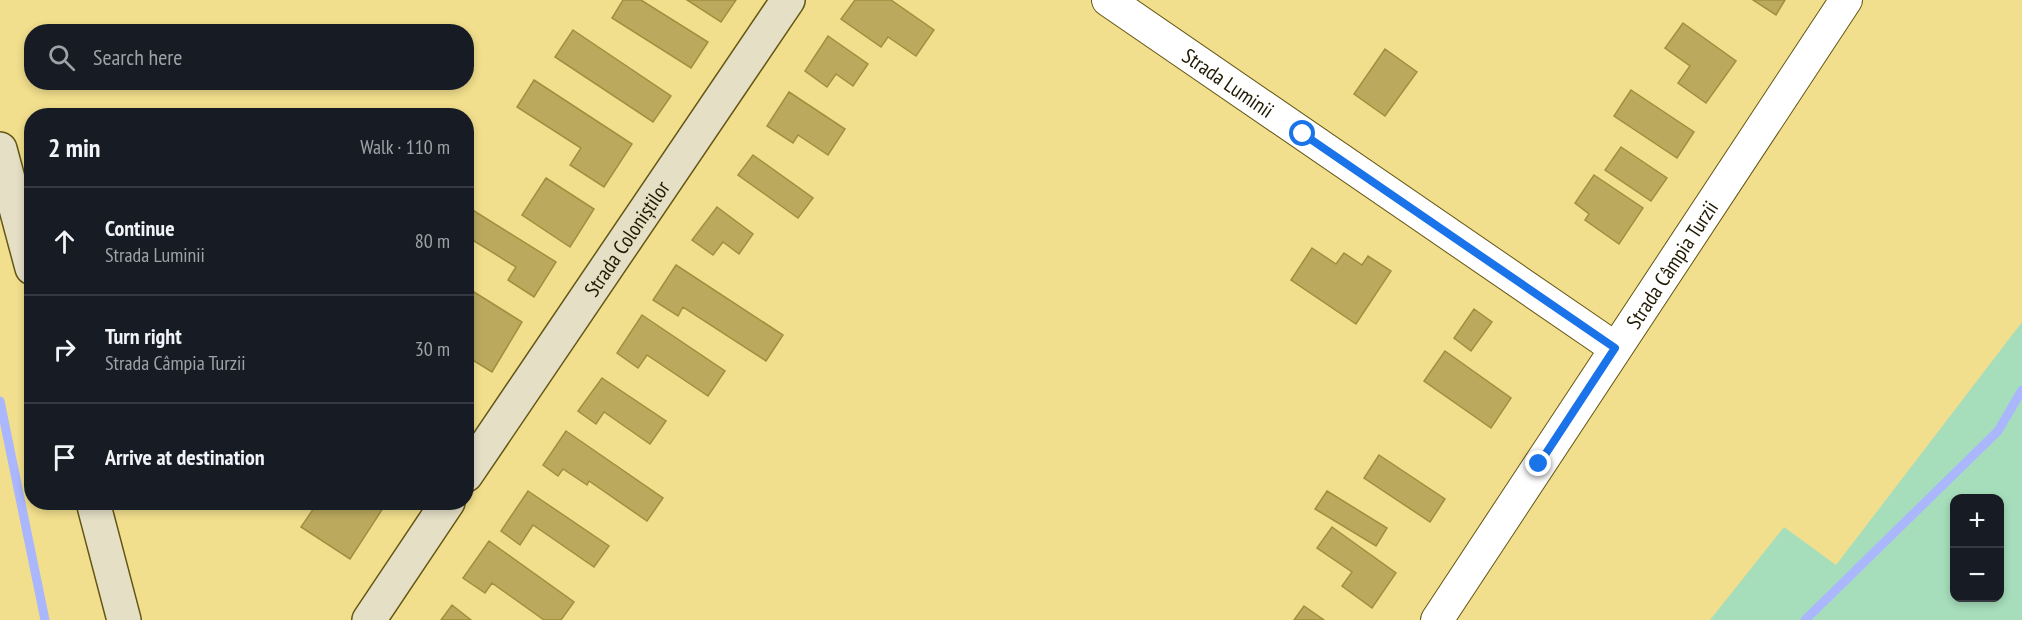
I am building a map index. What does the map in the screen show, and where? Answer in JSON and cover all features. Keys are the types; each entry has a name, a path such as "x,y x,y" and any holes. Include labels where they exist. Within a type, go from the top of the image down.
{"street":[{"name":"Strada Coloniștilor","path":"474,463 788,0"},
{"name":"Strada Luminii","path":"1108,0 1615,348"},
{"name":"Strada Câmpia Turzii","path":"1437,620 1846,0"},
{"path":"0,149 24,238"},
{"path":"95,510 124,620"},
{"path":"369,620 443,510"}],"green space":[{"path":"2022,322 2022,620 1710,620 1784,527 1836,565"}],"building":[{"path":"623,0 641,0 708,42 691,68 612,18"},
{"path":"687,0 736,0 721,22"},
{"path":"855,0 891,0 934,30 916,56 888,37 881,47 841,19"},
{"path":"1753,0 1785,0 1776,15"},
{"path":"1683,23 1736,61 1706,103 1678,83 1690,66 1665,48"},
{"path":"573,30 671,96 653,122 555,57"},
{"path":"828,36 868,64 853,86 836,74 827,87 805,71"},
{"path":"1385,49 1417,72 1385,116 1354,94"},
{"path":"534,80 632,144 604,187 570,165 581,148 517,107"},
{"path":"1631,90 1694,132 1677,158 1614,116"},
{"path":"789,92 845,129 828,155 798,135 793,143 767,126"},
{"path":"1621,147 1667,178 1651,201 1605,170"},
{"path":"753,155 813,198 798,218 738,175"},
{"path":"1594,175 1643,208 1619,244 1585,220 1589,214 1575,203"},
{"path":"546,178 594,209 570,247 522,215"},
{"path":"717,207 753,234 739,254 723,242 713,255 692,240"},
{"path":"474,211 556,262 534,297 508,280 516,267 474,241"},
{"path":"1312,248 1336,264 1344,253 1362,265 1368,256 1391,271 1356,324 1291,280"},
{"path":"676,265 783,335 766,361 683,307 678,316 653,300"},
{"path":"474,292 522,322 492,372 474,361"},
{"path":"1474,309 1492,322 1471,351 1454,338"},
{"path":"642,315 725,371 708,396 647,355 638,368 617,353"},
{"path":"1445,351 1511,398 1491,428 1424,381"},
{"path":"602,378 666,421 650,444 604,412 596,424 578,411"},
{"path":"566,431 663,498 647,521 589,481 587,485 563,469 558,476 543,465"},
{"path":"1379,455 1445,499 1430,522 1364,478"},
{"path":"528,491 609,546 594,567 533,525 520,545 501,531"},
{"path":"1327,491 1387,528 1376,546 1315,509"},
{"path":"313,510 382,510 350,559 301,527"},
{"path":"1332,527 1396,573 1372,608 1342,586 1352,572 1317,548"},
{"path":"489,541 574,602 561,620 544,620 492,583 485,593 463,578"},
{"path":"452,605 471,620 441,620"},
{"path":"1304,606 1324,620 1294,620"}],"waterway":[{"path":"1805,620 1998,431 2022,390"},
{"path":"0,401 45,620"}],"route":[{"path":"1303,134 1615,348 1539,464"}]}
